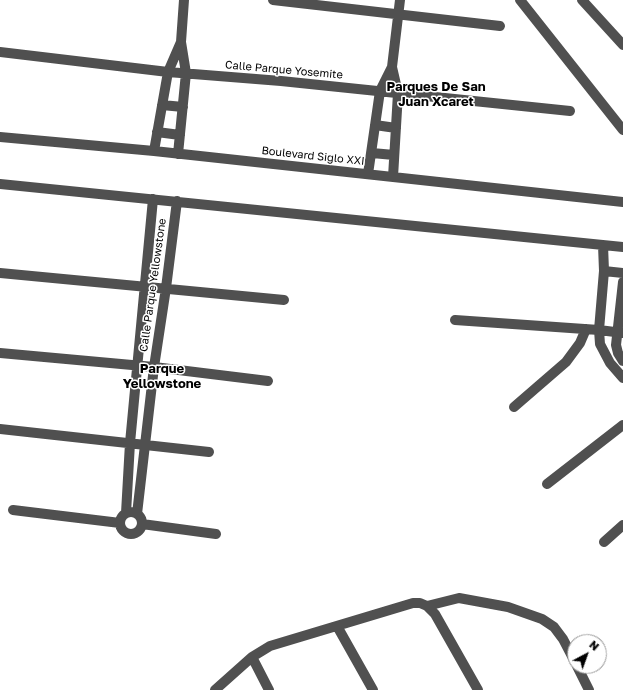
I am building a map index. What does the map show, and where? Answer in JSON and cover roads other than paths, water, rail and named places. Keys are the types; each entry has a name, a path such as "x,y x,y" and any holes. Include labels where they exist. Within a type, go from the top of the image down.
{"street":[{"path":"154,151 168,72 180,42 184,0"},
{"path":"273,0 500,26"},
{"path":"393,177 398,93 392,67 400,0"},
{"path":"520,0 623,130"},
{"path":"582,0 623,45"},
{"path":"178,154 186,73 180,42"},
{"name":"Calle Parque Yosemite","path":"0,52 168,72 281,81 570,111"},
{"path":"368,174 380,91 392,67"},
{"path":"162,105 183,107"},
{"path":"375,125 396,128"},
{"path":"157,132 180,135"},
{"name":"Boulevard Siglo XXI","path":"1,138 154,151 623,202"},
{"path":"372,153 394,155"},
{"path":"0,176 11,180 20,186"},
{"path":"0,184 623,248"},
{"name":"Calle Parque Yellowstone","path":"126,513 130,444 146,287 153,199"},
{"name":"Calle Parque Yellowstone","path":"140,519 144,445 166,288 176,201"},
{"path":"603,245 604,271 599,330 600,344 610,363 623,378"},
{"path":"604,271 623,273"},
{"path":"0,273 284,300"},
{"path":"623,282 618,353 623,361"},
{"path":"602,297 621,299"},
{"path":"455,320 599,330 620,333"},
{"path":"514,407 566,362 580,343 586,330"},
{"path":"0,353 154,367 268,381"},
{"path":"547,484 623,425"},
{"path":"0,430 209,452"},
{"path":"13,510 120,523"},
{"path":"140,519 138,531 131,534 123,531 120,523 123,516 130,512 140,519 216,534"},
{"path":"604,542 623,525"},
{"path":"215,690 252,657 270,646 412,603 427,606 459,598 508,607 542,619 554,627 567,647"},
{"path":"427,606 434,614 478,690"},
{"path":"337,626 373,690"},
{"path":"252,657 269,690"},
{"path":"581,674 589,690"}],"district":[{"name":"Parques De San Juan Xcaret","path":"436,94"},
{"name":"Parque Yellowstone","path":"162,376"}]}
